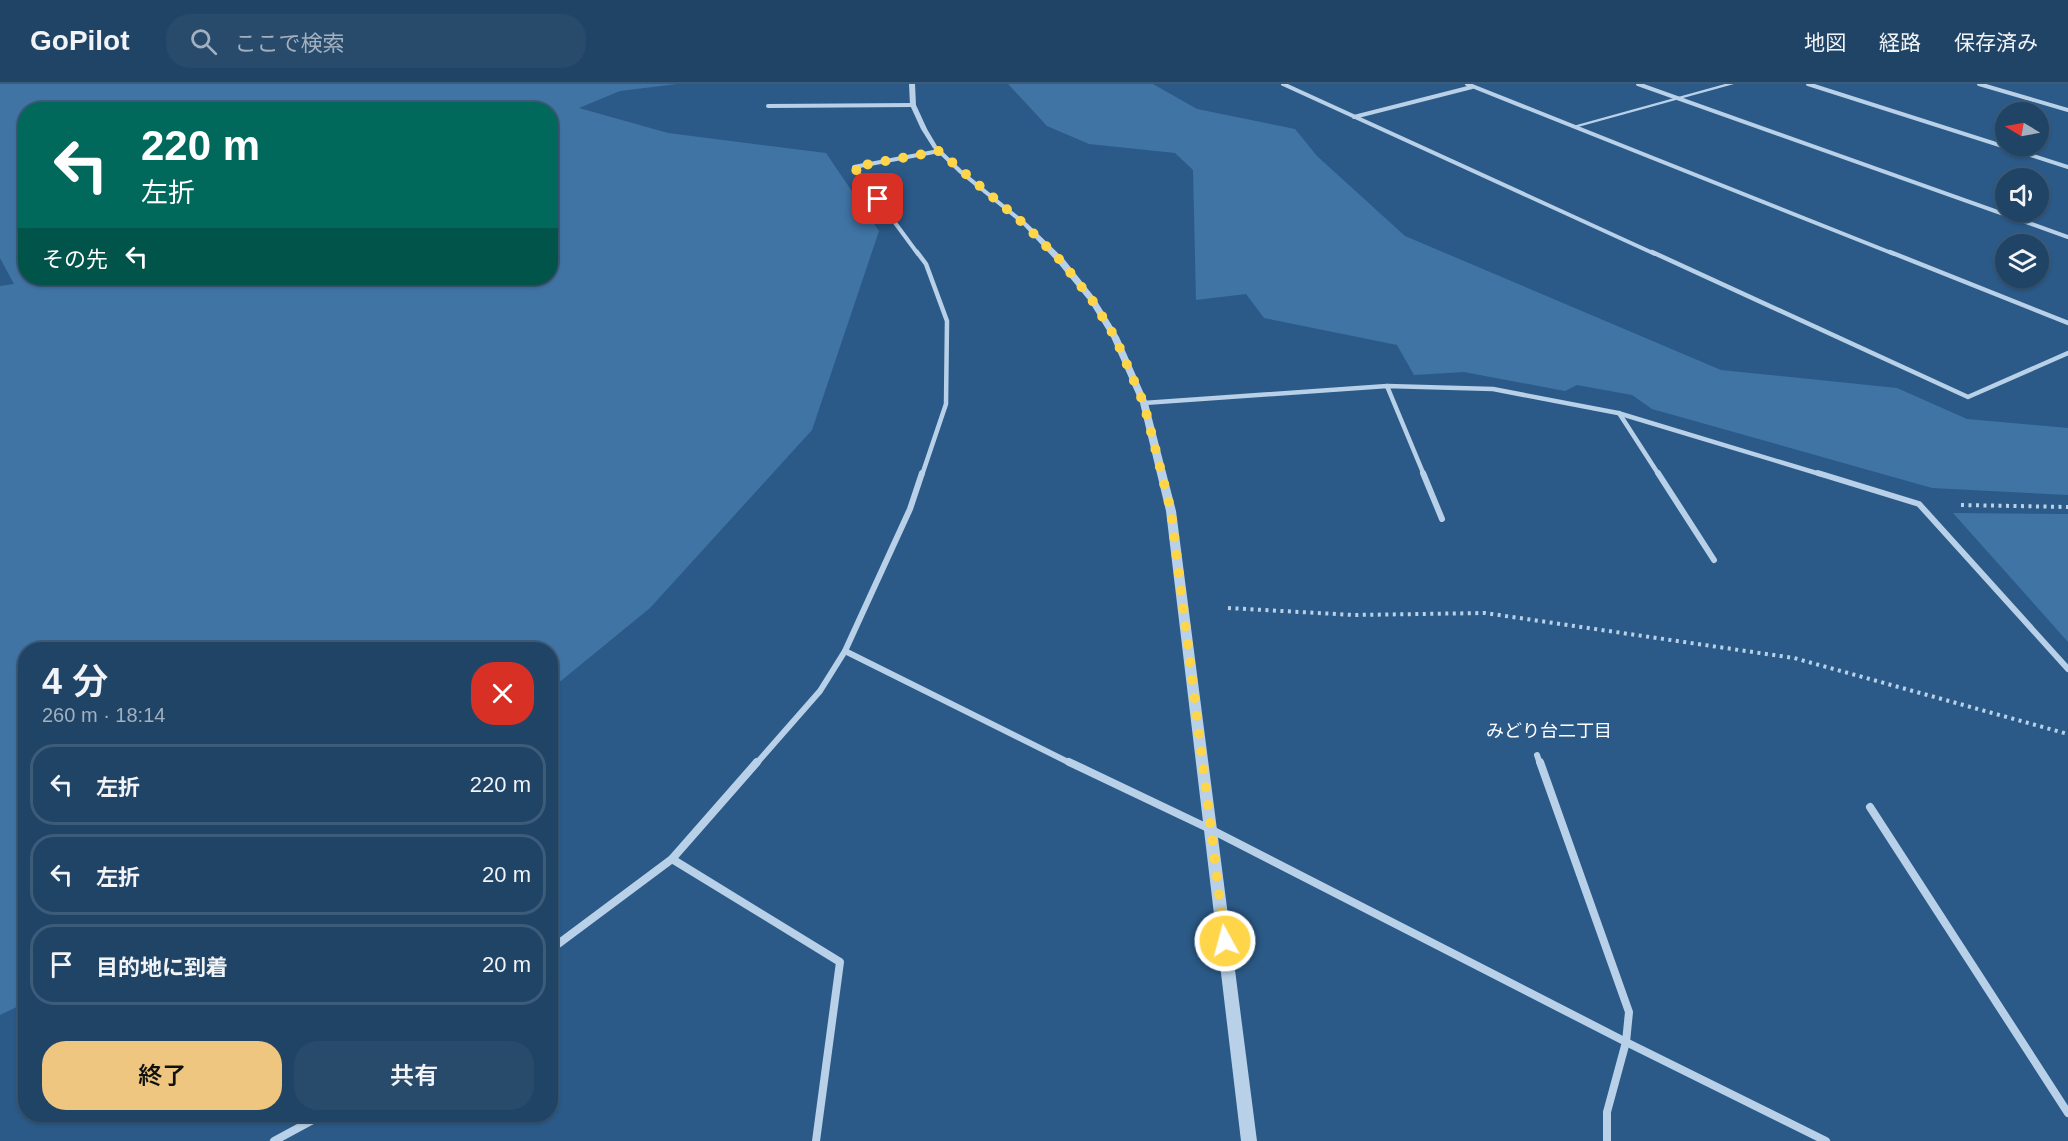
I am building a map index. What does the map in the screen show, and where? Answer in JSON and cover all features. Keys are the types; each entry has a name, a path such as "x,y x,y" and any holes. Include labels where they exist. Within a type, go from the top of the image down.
{"street":[{"path":"912,84 913,105 924,129 939,151 1024,224 1061,261 1092,300 1115,337 1144,404 1171,511 1249,1141"},
{"path":"1283,84 1968,397 2068,353"},
{"path":"1467,84 2068,323"},
{"path":"1638,84 2068,237"},
{"path":"1576,126 1731,84"},
{"path":"1808,84 2068,167"},
{"path":"1979,84 2068,110"},
{"path":"1354,117 1473,87"},
{"path":"768,106 913,105"},
{"path":"558,944 672,859 820,691 844,651 910,509 946,404 947,321 926,264 854,167 939,151"},
{"path":"1144,404 1387,386 1492,389 1618,412 1919,504 2068,669"},
{"path":"1387,386 1442,519"},
{"path":"1618,412 1714,560"},
{"path":"844,651 1154,804 1212,830 1626,1042 1826,1141"},
{"path":"1537,755 1629,1012 1626,1042 1607,1112 1606,1141"},
{"path":"1870,807 2068,1113"},
{"path":"672,859 840,962 816,1141"},
{"path":"274,1141 309,1122"}],"path":[{"path":"1919,504 2068,507"},
{"path":"1228,608 1354,615 1485,613 1783,656 2068,735"}],"shaded area":[{"path":"0,84 677,84 620,91 579,108 668,133 826,153 879,231 812,430 650,608 558,683 558,642 18,642 18,1006 0,1015 0,286 14,284 0,258"},
{"path":"1008,84 1153,84 1197,109 1295,129 1317,156 1405,236 1721,370 1897,388 1967,419 2068,428 2068,495 1932,488 1652,409 1632,395 1577,385 1565,391 1464,372 1414,375 1397,345 1264,318 1246,294 1196,300 1193,170 1175,153 1089,144 1047,126"},
{"path":"1953,513 2068,514 2068,642"}],"district":[{"name":"みどり台二丁目","path":"1549,731"}],"route":[{"path":"878,199 854,167 939,151 1024,224 1061,261 1092,300 1115,337 1144,404 1171,511 1225,941"}]}
